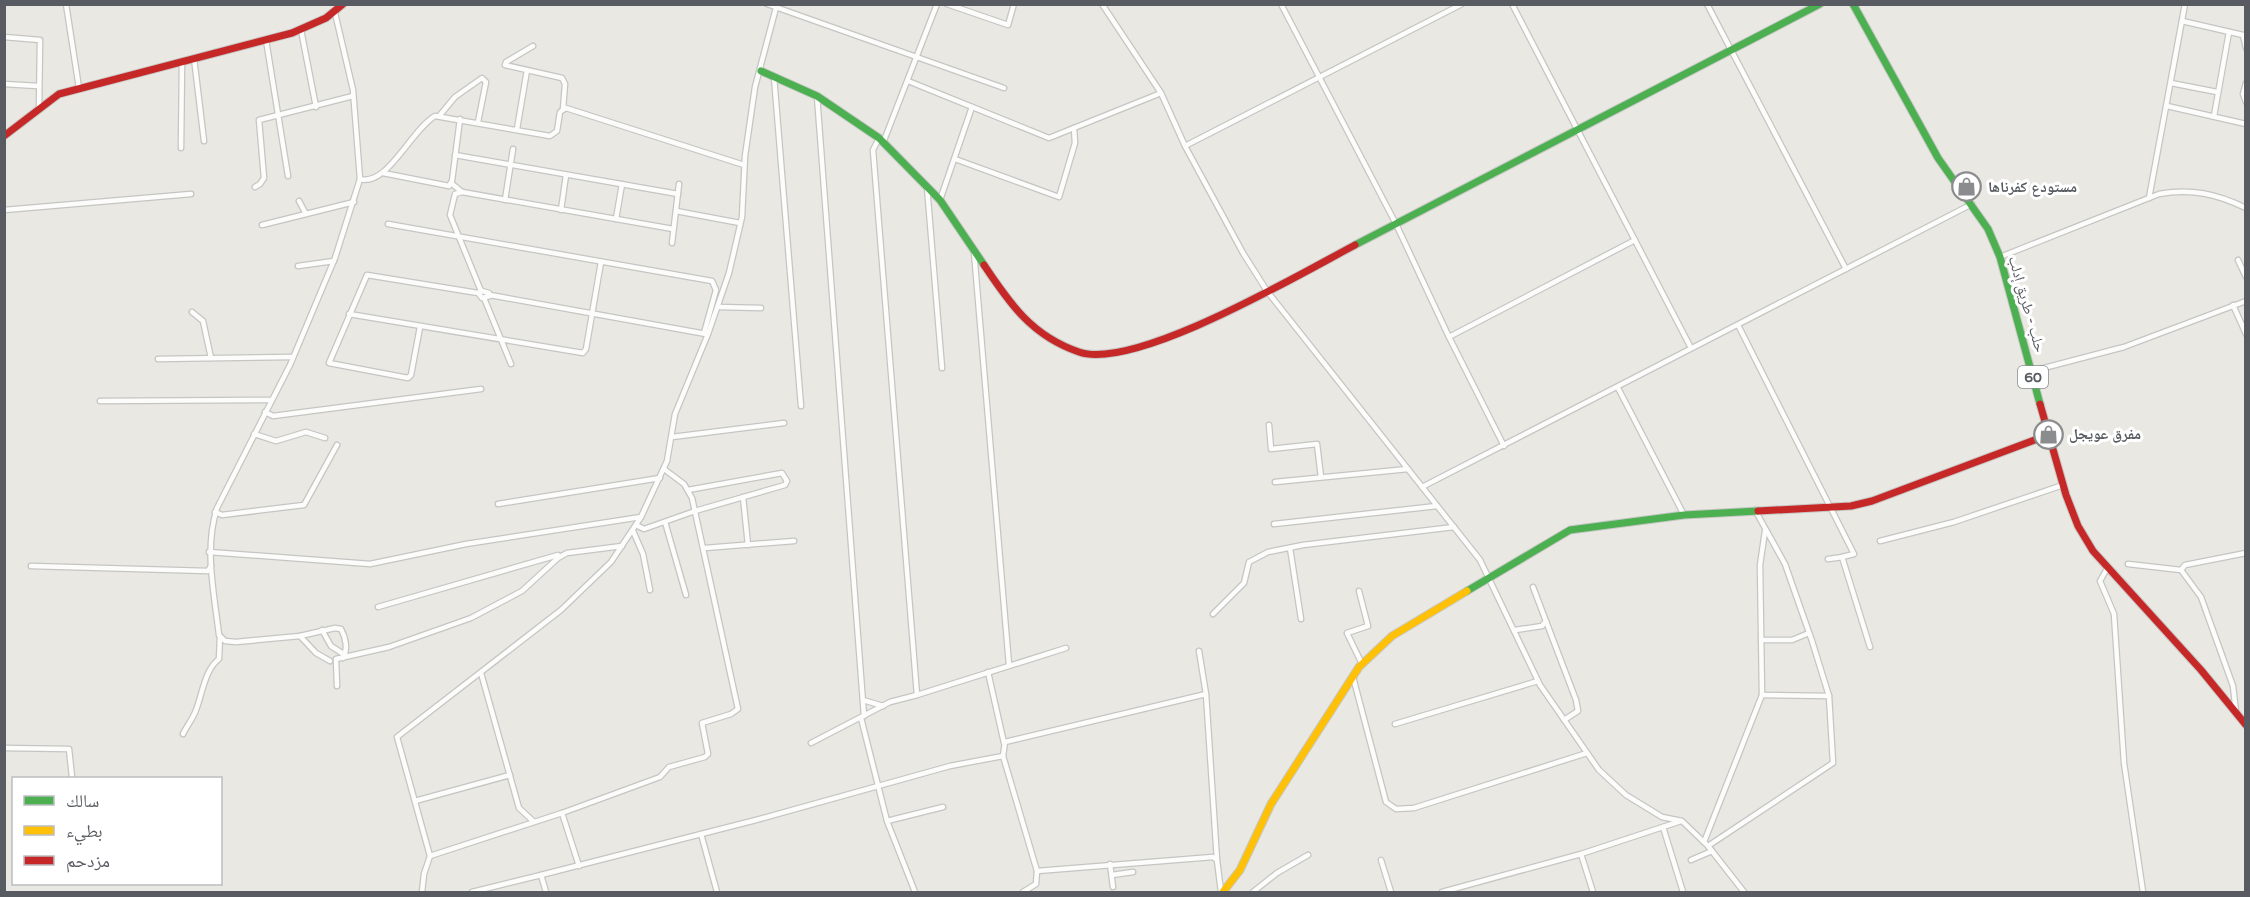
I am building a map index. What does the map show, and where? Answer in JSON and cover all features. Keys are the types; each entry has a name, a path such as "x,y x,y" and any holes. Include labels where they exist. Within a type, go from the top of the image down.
{"main road":[{"path":"4,136 59,94 301,30 334,13 343,4"},
{"path":"760,71 818,96 881,140 927,184 940,200 1015,311 1049,339 1082,353 1114,355 1168,339 1267,291 1820,4"},
{"name":"حلب - طريق إدلب","path":"1853,4 1938,158 1988,229 2000,257 2048,435 2078,526 2093,551 2246,725"},
{"path":"1223,892 1240,870 1271,804 1362,664 1392,636 1570,530 1684,515 1833,507 1872,501 2048,435"}],"street":[{"path":"66,4 80,88"},
{"path":"767,4 1004,88"},
{"path":"917,696 873,150 881,140 908,81 937,4"},
{"path":"946,4 1008,25 1014,4"},
{"path":"1102,4 1161,93 1185,146 1267,291 1454,527 1491,578 1538,681 1599,770 1626,795 1662,817 1682,821 1706,844 1743,892"},
{"path":"1281,4 1396,224 1449,338 1504,446"},
{"path":"1185,146 1462,4"},
{"path":"1512,4 1691,348"},
{"path":"1707,4 1846,269"},
{"path":"2149,198 2186,4"},
{"path":"422,892 424,874 430,856 397,737 561,610 611,562 641,517 664,469 675,414 718,307 741,223 744,165 755,87 776,6"},
{"path":"183,734 197,709 200,693 213,663 219,659 220,636 209,552 215,512 272,400 334,261 360,178 353,96 334,13"},
{"path":"2182,21 2243,35 2246,48"},
{"path":"301,30 315,107"},
{"path":"2214,116 2229,32"},
{"path":"4,37 40,40 39,109"},
{"path":"266,39 288,176"},
{"path":"360,178 370,180 383,173 420,128 433,117 440,115 552,135 557,131 563,109 563,79 507,66 505,63 533,46"},
{"path":"194,58 204,141"},
{"path":"181,148 182,61"},
{"path":"517,129 527,70"},
{"path":"773,76 801,406"},
{"path":"440,115 455,97 482,78 486,84 478,122"},
{"path":"908,81 1049,138 1161,93"},
{"path":"2171,83 2217,92"},
{"path":"2246,83 2243,94 2246,102"},
{"path":"4,84 38,86"},
{"path":"255,186 260,184 264,178 259,120 353,96"},
{"path":"818,96 863,700 862,717 887,821 915,892"},
{"path":"2167,106 2246,124"},
{"path":"940,200 972,107"},
{"path":"563,109 744,165"},
{"path":"383,173 445,187 451,183 460,119"},
{"path":"955,159 1059,197 1075,143 1074,128"},
{"path":"505,200 513,149"},
{"path":"455,155 678,194"},
{"path":"561,210 566,174"},
{"path":"451,183 462,192"},
{"path":"616,219 622,184"},
{"path":"672,243 680,184"},
{"path":"927,184 942,368"},
{"path":"2000,257 2149,198 2178,190 2218,195 2246,208"},
{"path":"511,364 484,298 479,292 450,215 455,194 462,192 674,229"},
{"path":"4,210 191,194"},
{"path":"299,201 306,214"},
{"path":"262,225 354,202"},
{"path":"1422,487 1972,204"},
{"path":"676,211 741,223"},
{"path":"388,224 714,282 716,290 706,334"},
{"path":"1449,338 1635,240"},
{"path":"974,251 1009,665"},
{"path":"2238,260 2246,276"},
{"path":"298,266 334,261"},
{"path":"349,314 582,353 586,351 601,262"},
{"path":"420,327 411,375 408,378 332,366 329,361 364,278 368,274 706,334"},
{"path":"484,298 490,295"},
{"path":"2032,371 2124,348 2246,301"},
{"path":"2233,306 2246,334"},
{"path":"718,307 760,308"},
{"path":"192,312 203,321 211,358"},
{"path":"1738,326 1833,507 1854,554 1828,560"},
{"path":"158,359 292,357"},
{"path":"1618,388 1684,515"},
{"path":"265,412 273,416 481,389"},
{"path":"100,401 272,400"},
{"path":"672,437 784,423"},
{"path":"1269,425 1271,449 1317,444 1321,477"},
{"path":"254,434 276,441 306,432 326,438"},
{"path":"215,512 222,515 304,505 337,445"},
{"path":"430,856 562,813 660,777 669,767 705,757 708,754 702,723 731,714 738,709 705,548 695,511 688,490 664,469"},
{"path":"1275,482 1408,469"},
{"path":"634,528 643,530 695,511 785,484 785,475 688,490"},
{"path":"498,504 660,478"},
{"path":"1880,541 1954,522 2063,485"},
{"path":"743,497 748,545"},
{"path":"1274,524 1437,506"},
{"path":"1706,844 1833,763 1828,696 1809,633 1785,564 1755,510"},
{"path":"209,552 370,564 466,544 641,517"},
{"path":"665,522 686,595"},
{"path":"1213,614 1244,583 1249,562 1268,552 1454,527"},
{"path":"634,528 643,554 650,590"},
{"path":"1706,844 1762,695 1760,565 1766,531"},
{"path":"705,548 794,541"},
{"path":"378,607 567,553 622,546"},
{"path":"1290,548 1301,619"},
{"path":"337,686 336,659 400,644 471,618 522,591 558,558 567,553"},
{"path":"2181,570 2185,565 2246,553"},
{"path":"1843,557 1870,646"},
{"path":"2128,564 2181,570 2201,597 2233,686 2236,712"},
{"path":"31,566 208,571 211,566"},
{"path":"2108,567 2100,581 2114,614 2124,763 2143,892"},
{"path":"1533,587 1578,711 1564,720"},
{"path":"1359,591 1368,626 1347,633 1362,664"},
{"path":"1515,630 1542,626 1546,621"},
{"path":"220,636 225,640 236,642 300,636 322,630 341,629 344,635 344,656"},
{"path":"322,630 331,646 344,656"},
{"path":"1761,640 1792,640 1809,633"},
{"path":"300,636 316,653 330,661"},
{"path":"811,743 883,706 1066,648"},
{"path":"1199,651 1206,694 1217,860 1223,892"},
{"path":"988,672 1004,745 1003,756 1037,871 1036,884 1023,892"},
{"path":"481,673 519,808 533,821"},
{"path":"1353,677 1386,802 1396,809 1414,808 1587,753"},
{"path":"1395,724 1538,681"},
{"path":"1004,745 1005,742 1206,694"},
{"path":"1762,695 1828,696"},
{"path":"863,700 883,706"},
{"path":"4,748 69,749 72,777"},
{"path":"472,892 701,834 950,766 1003,756"},
{"path":"415,801 510,775"},
{"path":"887,821 943,807"},
{"path":"562,813 579,866"},
{"path":"1442,892 1581,855 1682,821"},
{"path":"1664,827 1683,892"},
{"path":"701,834 717,892"},
{"path":"1691,860 1712,851"},
{"path":"1253,892 1271,877 1308,855"},
{"path":"1581,855 1593,892"},
{"path":"1037,871 1213,857 1217,860"},
{"path":"1381,860 1391,892"},
{"path":"1110,864 1113,887"},
{"path":"1112,875 1133,873"},
{"path":"541,875 546,892"}],"traffic: fast":[{"path":"1355,245 1820,4"},
{"path":"1853,4 1938,158 1988,229 2000,257 2040,404"},
{"path":"761,71 817,96 879,138 940,200 984,265"},
{"path":"1467,591 1570,530 1684,515 1758,511"}],"traffic: slow":[{"path":"1223,892 1240,870 1271,804 1359,667 1392,636 1467,591"}],"traffic: jam":[{"path":"4,136 59,94 292,33 326,18 343,4"},
{"path":"984,265 1003,293 1035,328 1062,345 1079,352 1105,354 1138,347 1176,334 1258,297 1355,245"},
{"path":"2040,404 2066,495 2078,526 2093,551 2201,670 2246,725"},
{"path":"1758,511 1851,506 1872,501 2048,435"}],"place":[{"name":"مستودع كفرناها","path":"1967,187"},
{"name":"مفرق عويجل","path":"2048,434"}]}
